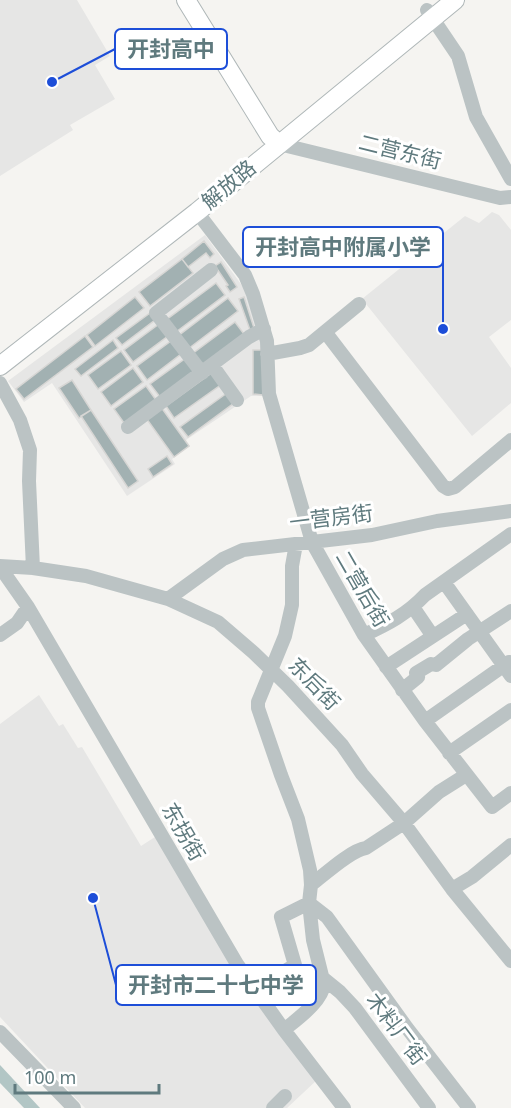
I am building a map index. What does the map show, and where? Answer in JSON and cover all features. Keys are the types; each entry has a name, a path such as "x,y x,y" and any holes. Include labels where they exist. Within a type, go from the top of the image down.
{"main road":[{"path":"186,0 274,140"},
{"name":"解放路","path":"0,353 274,140 433,9 454,0"},
{"name":"解放路","path":"0,366 197,212 274,140"}],"street":[{"path":"433,9 458,56 476,117 511,179"},
{"name":"二营东街","path":"274,140 500,198 511,197"},
{"name":"二营后街","path":"197,212 245,275 264,329 267,341 269,394 312,542 364,634 402,690 466,775 492,807 511,793"},
{"path":"211,270 156,313 237,400"},
{"path":"267,354 300,348 326,333 359,304"},
{"path":"128,427 249,337 264,329"},
{"path":"326,333 443,486 448,489 455,488 511,440"},
{"path":"0,383 20,420 30,450 33,568"},
{"name":"一营房街","path":"168,599 223,559 236,553 372,535 437,521 511,511"},
{"path":"364,634 393,622 425,595 511,534"},
{"path":"284,1030 324,989 324,979 313,940 309,903 311,885 298,819 258,708 258,702 285,636 292,605 292,566 296,544"},
{"name":"东后街","path":"0,566 33,568 86,576 168,599 218,622 271,670 342,745 362,774 404,823 452,889 511,961"},
{"name":"东拐街","path":"0,566 28,607 206,914 254,990 344,1108"},
{"path":"425,721 509,667 480,633 444,582"},
{"path":"0,635 17,623 28,607"},
{"path":"413,607 432,635"},
{"path":"402,690 418,677 416,673 431,663 436,665 468,639 511,611"},
{"path":"386,667 467,614"},
{"path":"449,753 511,710"},
{"path":"311,885 353,854 404,823 439,792 466,775"},
{"path":"452,889 472,877 511,845"},
{"path":"254,990 295,964 281,917 309,903"},
{"path":"309,903 327,917 407,1028 469,1108"},
{"name":"木料厂街","path":"324,979 355,1008 429,1108"},
{"path":"0,1032 74,1108"},
{"path":"273,1108 285,1096"}],"shaded area":[{"path":"0,0 77,0 110,56 95,65 115,99 70,125 73,130 0,176"},
{"path":"492,212 499,215 511,230 511,320 489,337 511,368 511,403 472,436 362,299 465,216 479,223"},
{"path":"205,235 249,295 264,342 265,396 251,396 186,440 190,446 172,459 175,464 127,496 52,383 24,402 8,381"},
{"path":"39,695 59,726 63,724 78,748 82,747 141,846 155,837 318,1079 287,1108 85,1108 0,1017 0,724"},
{"path":"0,1065 40,1108 24,1108 0,1083"}],"building":[{"path":"204,241 214,254 210,258 206,253 188,267 182,259"},
{"path":"182,259 193,273 150,306 139,292"},
{"path":"221,262 237,287 230,292 215,266"},
{"path":"216,283 225,295 176,332 166,320"},
{"path":"135,297 144,308 95,346 87,335"},
{"path":"244,297 254,328 250,330 239,299"},
{"path":"228,298 238,311 188,349 178,336"},
{"path":"150,313 155,320 122,345 116,338"},
{"path":"235,322 244,334 201,367 192,354"},
{"path":"159,324 168,336 133,362 124,350"},
{"path":"85,336 93,347 24,399 16,389"},
{"path":"113,340 118,348 81,376 75,369"},
{"path":"171,341 181,354 147,380 137,366"},
{"path":"253,350 263,350 263,395 253,394"},
{"path":"121,351 131,365 98,389 88,375"},
{"path":"186,358 195,370 160,397 150,384"},
{"path":"133,368 143,382 111,406 101,392"},
{"path":"213,372 222,384 174,418 166,406"},
{"path":"72,380 91,410 79,418 59,388"},
{"path":"146,386 156,400 124,423 114,409"},
{"path":"227,393 234,403 188,437 180,427"},
{"path":"161,407 189,446 174,457 146,418"},
{"path":"91,410 138,481 128,488 81,416"},
{"path":"167,456 172,464 153,477 148,469"}],"place":[{"name":"开封高中","path":"52,82"},
{"name":"开封高中附属小学","path":"443,329"},
{"name":"开封市二十七中学","path":"93,898"}]}
